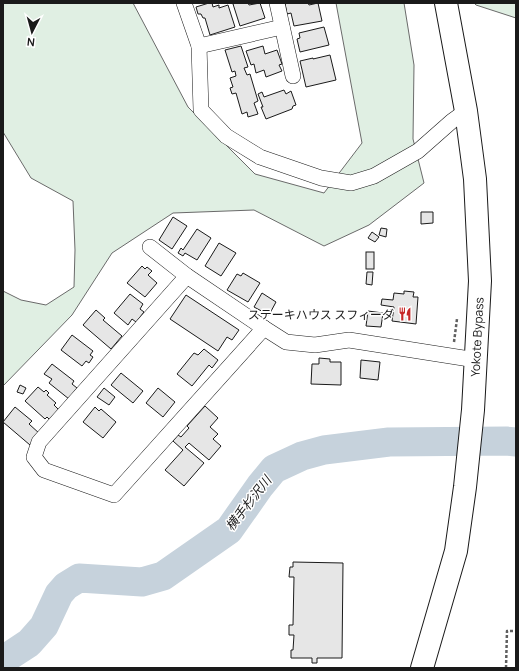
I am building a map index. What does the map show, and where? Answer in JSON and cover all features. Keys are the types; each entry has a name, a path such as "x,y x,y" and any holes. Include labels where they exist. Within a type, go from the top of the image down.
{"highway":[{"name":"Yokote Bypass","path":"422,668 456,551 465,487 473,410 480,281 475,179 466,111 446,3"}],"street":[{"path":"184,3 199,46 201,110 226,136 260,157 321,178 351,183 374,176 391,168 418,151 452,121 466,111"},
{"path":"277,3 293,76"},
{"path":"199,46 282,27"},
{"path":"150,247 187,276 286,342 315,345 350,340 476,360"},
{"path":"187,276 38,442 34,457 44,470 114,495 264,328"}],"path":[{"path":"453,356 458,316"},
{"path":"506,668 506,631 516,631"}],"green space":[{"path":"3,3 133,3 188,107 255,174 324,193 362,143 336,3 404,3 414,65 413,139 424,183 369,225 324,246 254,210 173,213 112,253 72,315 3,386 3,291 21,300 46,305 74,287 75,250 73,201 31,178 3,132"},
{"path":"474,3 516,3 516,18 476,5"}],"building":[{"path":"212,3 213,7 219,5 219,8 228,5 235,27 210,35 205,18 203,18 201,14 198,14 196,7"},
{"path":"248,3 249,5 260,3 265,18 240,26 233,4"},
{"path":"285,3 308,3 309,5 318,3 322,21 294,26 291,13 287,14"},
{"path":"324,27 329,45 300,52 297,39 300,38 299,33"},
{"path":"241,46 248,67 244,68 247,75 250,74 258,101 254,103 258,114 248,117 247,112 242,114 236,93 232,94 230,88 233,87 230,78 236,76 235,71 232,72 225,50"},
{"path":"263,46 265,54 277,50 282,64 279,65 282,71 266,77 264,70 256,73 254,64 251,65 246,51"},
{"path":"330,55 336,80 306,87 300,61"},
{"path":"284,90 286,94 291,91 296,105 293,106 292,109 266,119 258,94 262,92 264,97"},
{"path":"421,212 433,212 433,223 421,224"},
{"path":"173,217 187,226 172,249 159,240"},
{"path":"381,228 387,229 386,237 379,235"},
{"path":"197,229 211,238 197,260 185,253 183,256 178,253 181,248 183,250"},
{"path":"372,232 379,237 375,242 368,238"},
{"path":"219,243 236,253 221,276 205,266"},
{"path":"366,252 374,252 374,269 366,269"},
{"path":"142,266 145,269 147,267 152,271 148,275 157,283 145,297 127,283"},
{"path":"367,272 373,272 372,285 366,284"},
{"path":"243,273 260,283 248,302 227,290 237,274 241,276"},
{"name":"ステーキハウス スフィーダ","path":"404,291 414,292 413,297 418,297 416,324 392,321 394,307 381,305 382,299 393,300 394,293 404,294"},
{"path":"262,293 276,302 269,315 254,307"},
{"path":"130,294 143,304 140,309 144,312 136,322 132,319 128,325 114,313"},
{"path":"186,295 239,330 232,340 227,337 218,351 170,319"},
{"path":"96,310 105,318 103,320 122,336 111,349 83,325"},
{"path":"368,311 383,313 381,327 366,326"},
{"path":"72,335 93,351 90,355 93,357 89,363 86,361 82,366 61,350"},
{"path":"204,349 218,360 212,368 209,365 192,386 177,374 194,353 198,355"},
{"path":"319,358 330,359 330,362 341,362 341,385 311,384 312,364 319,364"},
{"path":"361,360 380,362 378,380 360,378"},
{"path":"52,364 74,381 72,384 77,388 69,399 49,383 52,379 44,374"},
{"path":"121,373 143,391 133,403 111,385"},
{"path":"20,385 26,388 23,394 17,392"},
{"path":"38,387 44,392 46,390 49,393 47,395 56,403 54,405 60,411 51,421 47,417 45,419 25,401"},
{"path":"104,388 115,397 109,405 97,397"},
{"path":"158,388 175,402 163,417 146,403"},
{"path":"205,406 218,418 210,427 218,434 213,439 221,446 209,460 189,443 185,447 204,463 184,486 165,470 183,450 173,441 178,435 181,437 189,428 187,426"},
{"path":"15,407 32,421 29,424 40,434 30,445 3,422"},
{"path":"95,407 99,411 101,409 116,422 103,438 83,422"},
{"path":"293,562 343,563 342,658 317,658 317,663 312,663 312,658 291,658 294,635 289,635 289,625 293,625 294,577 289,577 290,567 293,567"}],"waterway":[{"name":"横手杉沢川","path":"3,660 29,643 44,626 59,594 66,586 79,578 142,582 163,576 229,530 274,469 302,456 324,450 389,442 516,442"}],"place":[{"name":"ステーキハウス スフィーダ","path":"405,314"}]}
